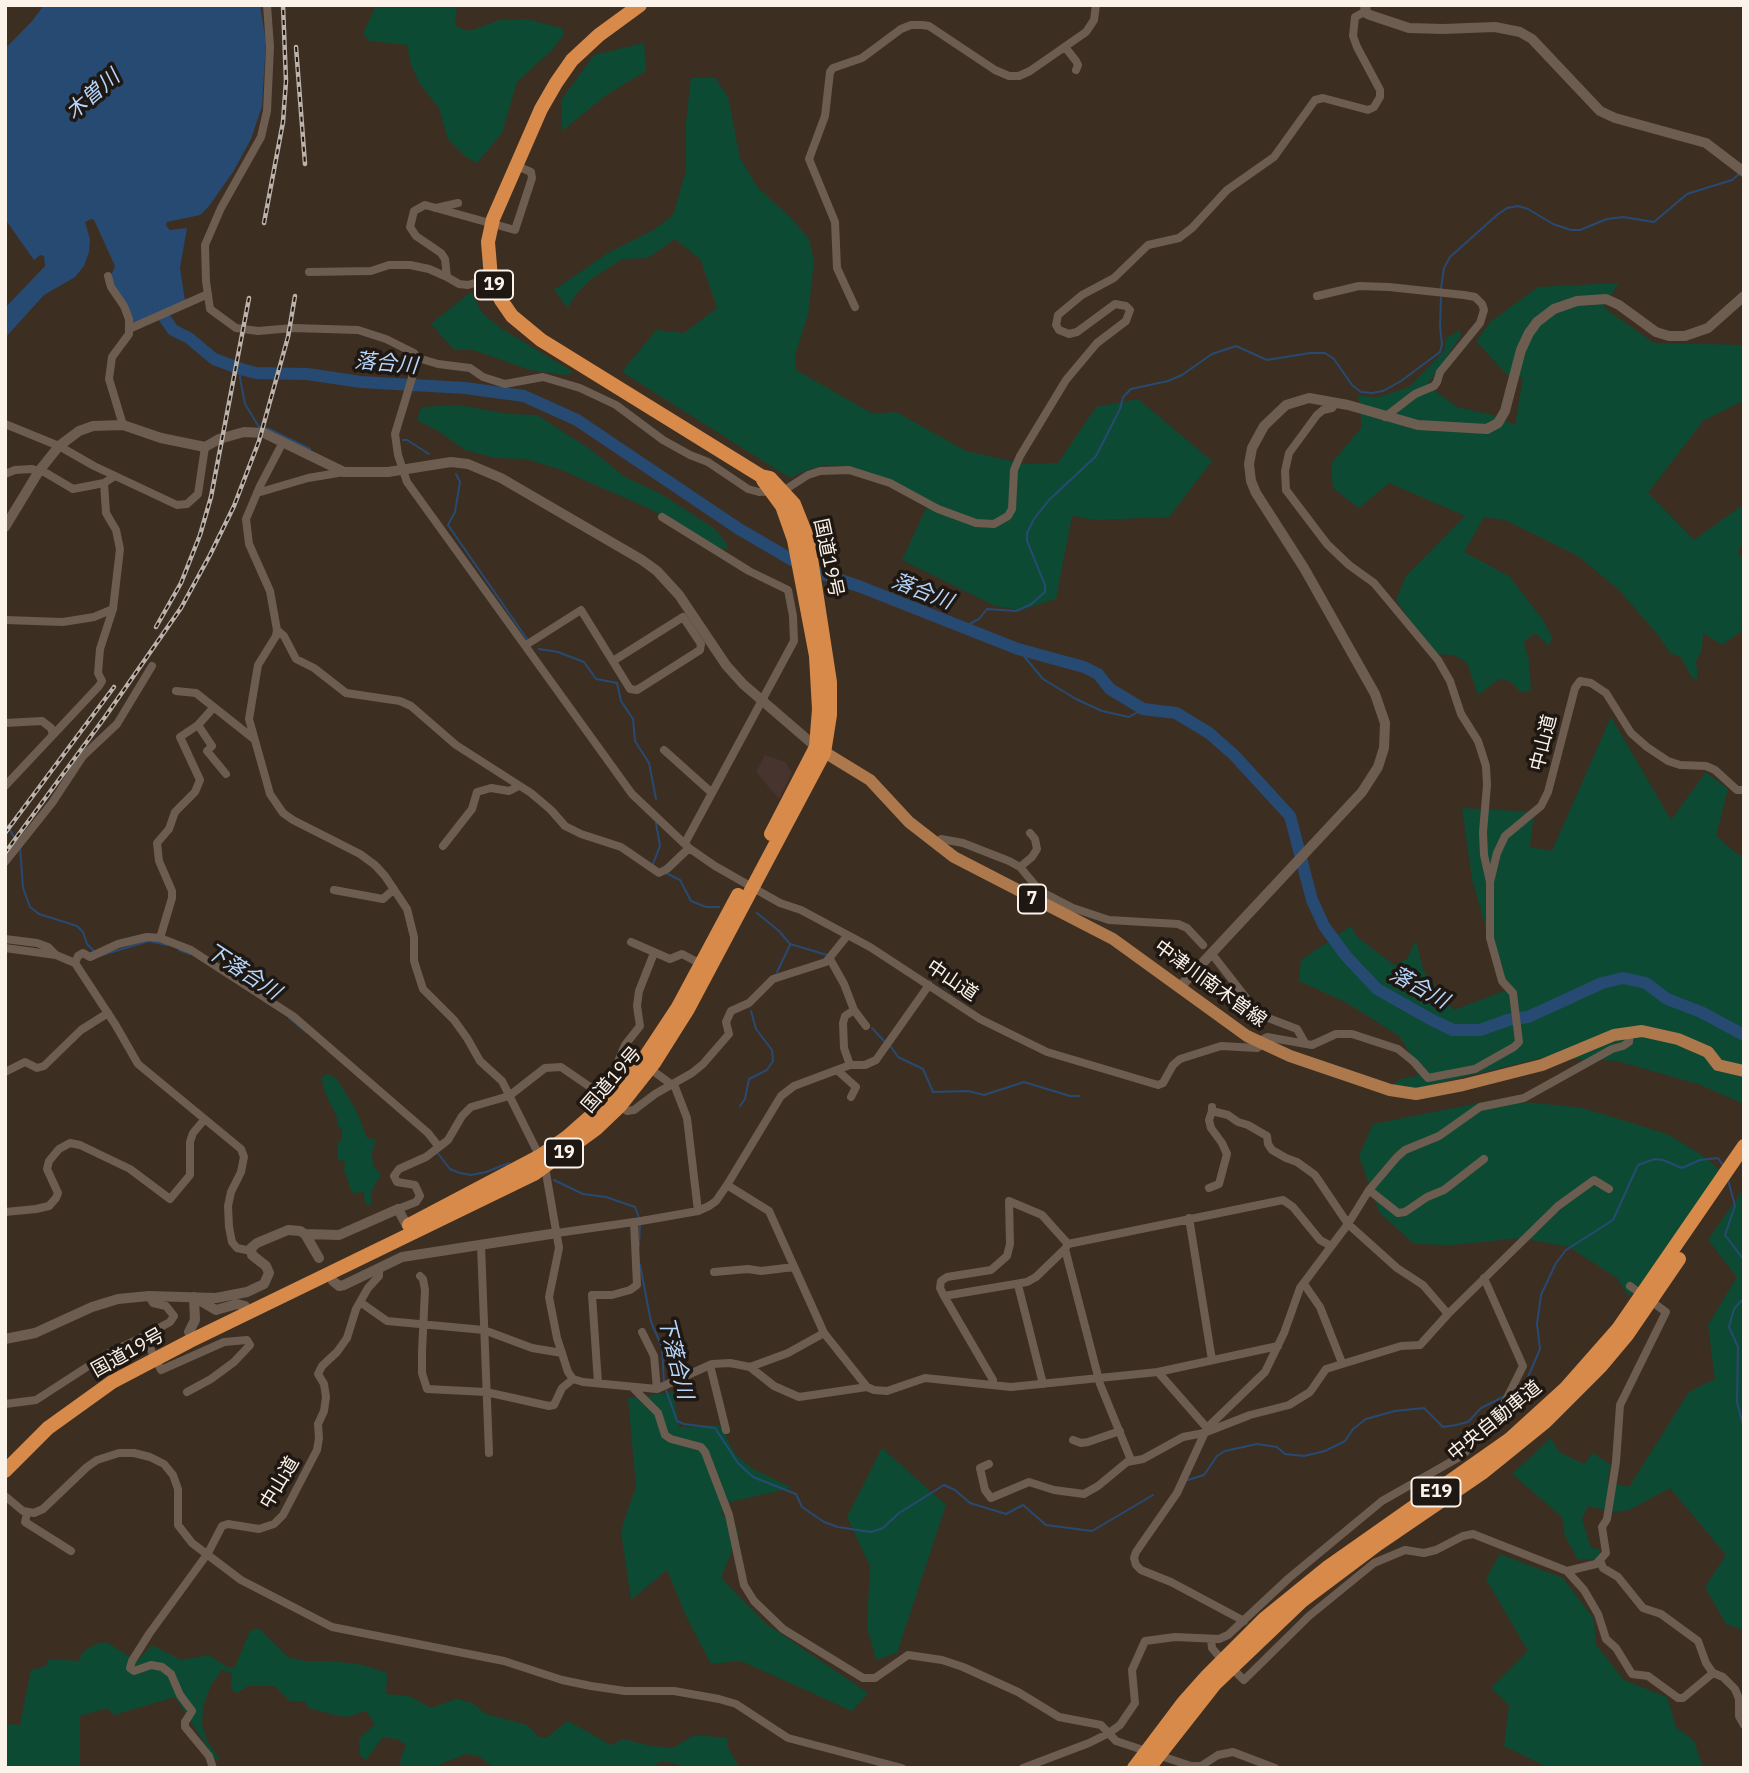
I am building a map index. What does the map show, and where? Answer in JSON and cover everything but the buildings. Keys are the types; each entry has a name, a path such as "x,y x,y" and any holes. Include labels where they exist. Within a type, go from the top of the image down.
{"highway":[{"name":"国道19号","path":"609,1100 654,1063 677,1029 820,750 830,715 830,682 809,589 800,513 777,491 770,478 761,476 541,340 512,316 491,278 488,242 493,219 541,109 572,60 599,35 640,5"},
{"name":"国道19号","path":"5,1458 41,1424 92,1385 189,1332 403,1233 481,1201 597,1128 609,1100 659,1038 749,886"},
{"name":"中央自動車道","path":"1149,1768 1215,1684 1302,1601 1378,1544 1482,1473 1516,1447 1573,1395 1627,1335 1717,1194 1744,1146"},
{"name":"中央自動車道","path":"1134,1768 1207,1676 1275,1610 1339,1559 1510,1439 1566,1388 1618,1329 1744,1161"},
{"name":"国道19号","path":"5,1471 48,1428 112,1382 403,1233"}],"main road":[{"name":"中津川南木曽線","path":"820,750 870,780 909,822 936,844 970,866 1113,939 1259,1043 1390,1090 1416,1094 1463,1086 1542,1065 1614,1035 1630,1032 1659,1034 1678,1039 1708,1052 1718,1065 1744,1071"}],"street":[{"path":"267,5 270,47 267,111 261,137 209,232 205,258 210,309 236,328 258,331 293,328 358,330 409,349 417,361 470,368 483,377 505,384 543,377 580,388 617,405 663,440 708,462 748,489 759,492 777,491 820,471 849,470 890,483 938,509 976,523 994,524 1008,516 1012,509 1014,470 1030,438 1078,364 1097,343 1126,321 1130,310 1126,306 1115,304 1077,332 1069,334 1059,330 1056,325 1058,315 1082,295 1114,278 1148,245 1179,238 1192,228 1227,190 1274,157 1315,100 1323,98 1368,110 1378,103 1380,90 1356,47 1353,36 1354,17 1365,8 1377,19 1409,28 1495,27 1520,32 1532,39 1600,111 1615,118 1697,139 1744,172"},
{"path":"855,307 837,268 835,222 809,159 825,116 830,72 833,68 862,58 892,35 911,25 929,26 984,63 1009,76 1018,76 1030,71 1091,26 1096,5"},
{"path":"1065,47 1076,61 1076,70"},
{"path":"447,278 445,259 441,253 416,236 410,227 414,211 425,205 515,230 532,178 531,172 517,166"},
{"path":"436,208 458,203"},
{"path":"309,272 371,271 389,265 410,265 429,269 459,284 468,285 491,278"},
{"path":"108,276 111,287 127,312 130,329 110,364 109,379 123,425"},
{"path":"1317,296 1359,286 1431,290 1478,299 1484,310 1482,319 1440,372 1434,386 1415,394 1385,417"},
{"path":"130,329 208,294"},
{"path":"1181,986 1372,779 1385,738 1382,712 1370,683 1255,492 1249,464 1259,432 1280,409 1301,399 1336,403 1418,425 1480,430 1493,426 1506,411 1521,350 1529,333 1547,313 1570,302 1606,299 1619,305 1656,332 1676,337 1708,328 1744,296"},
{"name":"中山道","path":"417,361 395,434 398,455 408,484 632,794 687,845 749,886 780,903 801,910 899,965 980,1019 1047,1052 1158,1085 1163,1083 1176,1060 1229,1045 1257,1048 1267,1037 1315,1044 1336,1034 1352,1034 1398,1049 1428,1078 1475,1069 1519,1042 1514,996 1502,981 1490,938 1490,882 1497,853 1505,836 1541,806 1548,792 1575,688 1580,681 1591,683 1606,693 1631,733 1668,761 1680,765 1706,766 1715,770 1737,790 1744,790"},
{"path":"1336,403 1317,415 1289,453 1285,471 1286,490 1327,544 1349,565 1374,583 1438,660 1450,681 1461,714 1478,741 1486,765 1483,832 1484,855 1490,882"},
{"path":"5,424 58,446 177,505 187,504 198,494 205,447"},
{"path":"5,527 39,471 58,446 79,431 93,426 123,425 161,438 205,447 219,439 244,432 264,433 344,472"},
{"path":"283,442 246,519 248,544 270,591 277,630 258,665 248,719 270,794 283,813 293,820 360,854 375,865 407,909 414,937 414,961 423,989 454,1020 480,1061 502,1081 543,1161 557,1233 558,1255 549,1297 562,1353 573,1379"},
{"path":"257,493 308,478 344,472 403,471 451,462 484,470 657,571 679,595 726,664 761,702 820,750"},
{"path":"5,474 15,470 39,471 73,489 104,483 115,476"},
{"path":"5,786 102,681 98,673 100,649 113,609 120,549 116,530 106,513 104,483"},
{"path":"277,630 284,636 296,659 314,668 346,693 400,701 411,706 456,746 537,798 565,826 621,847 655,872 663,871 687,845 794,641 788,590 749,570 662,517"},
{"path":"5,620 63,622 94,617 113,609"},
{"path":"526,645 581,610 630,689 637,690 701,650 701,644 683,617 613,661"},
{"path":"5,862 52,803 83,756 117,724 152,666"},
{"path":"176,691 196,693 254,739"},
{"path":"160,938 172,891 159,861 158,843 169,829 175,811 199,786 199,775 180,737 198,725 214,707"},
{"path":"5,723 42,721 51,728 53,735"},
{"path":"198,725 212,746 207,751 226,774"},
{"path":"664,750 712,793"},
{"path":"443,846 472,809 477,792 491,788 509,791 519,786"},
{"path":"1020,867 1038,849 1030,833"},
{"path":"936,844 941,839 963,843 1020,867 1040,891 1073,908 1109,920 1178,924 1187,928 1203,945"},
{"path":"334,890 383,899 394,889"},
{"path":"250,1251 253,1245 282,1232 294,1230 305,1234 339,1235 416,1202 420,1191 415,1185 397,1182 396,1173 448,1140 462,1116 471,1107 509,1096 534,1075 553,1066 561,1067 627,1111 634,1110 669,1082 703,1064 729,1034 726,1022 731,1011 749,1003 773,979 814,967 830,959 847,936"},
{"path":"75,964 78,956 83,953 93,956 147,937 160,938 191,950 293,1016 428,1133 435,1150"},
{"path":"5,939 37,943 48,947 56,956"},
{"path":"631,942 670,959 682,954 701,964"},
{"path":"5,948 56,956 75,964 138,1064 241,1149 244,1157 241,1172 231,1192 228,1206 232,1242 236,1248 250,1251 255,1259 268,1269 268,1278 264,1284 247,1292 231,1296 149,1296 101,1303 35,1333 5,1339"},
{"path":"609,1100 614,1070 639,1026 637,999 654,953"},
{"path":"1215,958 1263,1016 1297,1029 1305,1044"},
{"path":"830,959 854,1010 866,1026"},
{"path":"333,1281 344,1285 408,1256 698,1211 716,1201 781,1096 794,1086 850,1065 864,1065 876,1060 929,985"},
{"path":"850,1065 844,1048 843,1023 845,1016 854,1010"},
{"path":"5,1072 25,1062 37,1068 44,1066 81,1030 108,1013"},
{"path":"1244,1621 1171,1582 1141,1570 1134,1558 1177,1493 1205,1431 1265,1372 1300,1288 1396,1157 1405,1150 1439,1136 1480,1107 1524,1098 1601,1054 1623,1046 1629,1042 1630,1032"},
{"path":"625,1050 669,1082 684,1106 698,1211"},
{"path":"837,1070 856,1087 851,1097"},
{"path":"1209,1188 1219,1184 1227,1154 1211,1128 1209,1120 1212,1109 1268,1136 1268,1144 1272,1150 1297,1161 1315,1175 1348,1224 1397,1268 1423,1285 1448,1314"},
{"path":"5,1212 49,1206 57,1198 58,1193 47,1169 49,1161 59,1149 71,1143 130,1169 170,1199 190,1175 192,1133 204,1120"},
{"path":"1369,1191 1398,1213 1405,1212 1427,1197 1444,1190 1484,1159"},
{"path":"989,1464 980,1468 985,1490 991,1498 1028,1482 1054,1490 1084,1494 1131,1460 1140,1461 1183,1437 1300,1399 1316,1385 1322,1372 1342,1363 1401,1346 1420,1345 1484,1278 1559,1206 1594,1180 1609,1189"},
{"path":"727,1185 769,1211 824,1333 867,1387"},
{"path":"944,1296 1018,1286 1036,1277 1066,1246 1283,1200 1293,1207 1320,1240 1331,1246"},
{"path":"993,1385 993,1380 940,1288 941,1281 947,1277 991,1270 1007,1256 1010,1244 1009,1201 1042,1215 1066,1246 1099,1377 1131,1460"},
{"path":"398,1209 408,1256"},
{"path":"1189,1218 1212,1360"},
{"path":"598,1383 592,1295 612,1295 637,1285 637,1222"},
{"path":"305,1234 319,1258"},
{"path":"481,1245 489,1453"},
{"path":"715,1272 794,1267"},
{"name":"中山道","path":"213,1768 209,1756 185,1727 192,1711 180,1695 171,1674 162,1667 151,1665 134,1671 130,1668 131,1661 207,1556 224,1525 259,1529 274,1524 283,1515 319,1442 318,1424 326,1406 326,1397 324,1384 318,1374 346,1340 359,1302 379,1276 379,1268"},
{"path":"420,1276 425,1290 422,1373 427,1389 486,1392 549,1406 554,1405 562,1388 573,1379 659,1389 710,1365 730,1363 750,1367 774,1386 799,1397 867,1387 882,1391 919,1379 931,1378 1011,1387 1158,1372 1278,1346"},
{"path":"1023,1768 1109,1733 1120,1725 1135,1703 1132,1670 1145,1641 1175,1637 1223,1638 1289,1578 1382,1501 1463,1455 1502,1408 1523,1366 1484,1278"},
{"path":"1304,1284 1320,1307 1342,1363"},
{"path":"1018,1286 1043,1384"},
{"path":"1567,1571 1596,1564 1606,1553 1602,1527 1607,1520 1616,1462 1620,1405 1666,1312 1630,1286"},
{"path":"5,1404 36,1400 107,1354 146,1340 170,1322 174,1316 166,1306 153,1303 149,1296"},
{"path":"194,1297 216,1310 237,1304 245,1306"},
{"path":"189,1332 195,1320 194,1297"},
{"path":"359,1302 387,1321 485,1331 532,1348 562,1353"},
{"path":"642,1332 654,1356 659,1389"},
{"path":"750,1367 788,1353 824,1333"},
{"path":"146,1340 162,1370 224,1342 247,1340 250,1345 234,1362 187,1392"},
{"path":"710,1365 726,1430"},
{"path":"1158,1372 1205,1431"},
{"path":"633,1388 658,1413 665,1435 701,1447 705,1452 729,1515 744,1585 754,1601 783,1629 867,1679 878,1676 908,1655 942,1660 1018,1692 1059,1717 1101,1726 1116,1741 1191,1766 1201,1766 1219,1755 1233,1752 1275,1768"},
{"path":"1073,1440 1088,1442 1120,1431"},
{"path":"5,1496 25,1512 39,1512 97,1460 119,1453 150,1457 164,1464 173,1475 178,1489 178,1525 192,1543 241,1580 332,1627 504,1661 562,1680 591,1686 625,1692 674,1691 719,1699 736,1704 788,1738 902,1768"},
{"path":"25,1512 25,1522 71,1551"},
{"path":"1211,1639 1212,1648 1244,1680 1309,1616 1374,1563 1405,1550 1424,1553 1473,1534 1567,1571 1584,1590 1598,1614 1606,1639 1616,1648 1632,1674 1647,1676 1678,1698 1683,1698 1713,1673"},
{"path":"1600,1560 1603,1568 1618,1577 1643,1608 1661,1614 1698,1641 1713,1673 1723,1677 1735,1689 1739,1699 1739,1716 1744,1725"}],"shaded area":[{"path":"765,755 785,762 792,773 779,799 756,772"}],"green space":[{"path":"376,5 457,5 455,26 469,31 500,20 526,19 562,28 564,35 552,50 517,82 502,133 477,163 466,157 448,139 439,108 420,84 411,65 407,45 370,41 363,34"},
{"path":"644,43 646,71 605,96 562,131 561,100 594,55"},
{"path":"691,78 715,78 728,97 740,158 758,188 791,218 809,239 814,261 808,315 795,355 796,370 873,414 896,412 966,451 1024,464 1058,463 1096,407 1138,399 1212,461 1169,517 1095,520 1072,516 1056,599 1021,610 995,606 902,560 930,500 884,478 841,466 825,465 790,478 622,372 656,330 684,333 717,308 701,260 675,239 648,258 623,259 594,277 576,294 568,308 554,290 608,253 655,229 673,215 686,171 686,121"},
{"path":"1619,283 1603,307 1654,343 1744,345 1744,400 1703,421 1648,493 1694,540 1744,504 1744,537 1738,553 1744,562 1741,631 1722,645 1703,633 1702,650 1696,661 1698,680 1692,678 1681,657 1670,653 1618,589 1578,556 1505,520 1484,517 1464,552 1509,576 1543,620 1552,637 1549,646 1535,633 1524,642 1529,661 1531,690 1521,692 1510,681 1499,679 1478,695 1467,663 1454,655 1433,654 1396,600 1406,576 1465,516 1389,483 1359,508 1333,488 1331,464 1362,427 1358,395 1376,398 1409,387 1444,351 1446,338 1460,330 1461,336 1427,385 1457,407 1493,415 1515,425 1523,377 1508,376 1476,341 1490,322 1538,287"},
{"path":"471,292 483,314 502,329 573,372 566,375 530,370 473,350 454,350 431,324"},
{"path":"459,405 508,414 537,415 590,449 625,477 663,495 715,529 728,549 717,548 650,509 559,469 525,459 495,458 465,450 417,420 421,407"},
{"path":"1611,717 1671,820 1706,772 1728,789 1716,836 1737,854 1744,856 1744,1104 1698,1084 1617,1061 1546,1057 1419,1088 1393,1085 1400,1079 1418,1076 1408,1050 1399,1036 1347,1003 1299,981 1301,960 1351,926 1357,937 1394,965 1407,959 1416,940 1423,970 1454,1010 1507,990 1502,965 1488,936 1472,879 1462,808 1534,812 1530,847 1552,851"},
{"path":"327,1074 337,1079 357,1112 367,1138 376,1140 372,1152 373,1166 381,1174 372,1190 371,1205 365,1204 364,1192 352,1193 344,1170 345,1161 337,1160 342,1128 338,1127 337,1117 321,1078"},
{"path":"1490,1101 1582,1108 1669,1135 1719,1169 1672,1246 1629,1297 1617,1278 1569,1247 1521,1238 1451,1245 1414,1244 1379,1212 1359,1156 1373,1124"},
{"path":"1744,1188 1744,1630 1726,1624 1705,1587 1726,1555 1670,1488 1629,1510 1617,1512 1588,1506 1582,1519 1591,1548 1599,1549 1601,1554 1596,1559 1578,1560 1565,1536 1562,1517 1512,1474 1551,1438 1559,1452 1584,1464 1593,1453 1611,1465 1607,1482 1629,1487 1689,1392 1715,1379 1708,1325 1737,1277 1708,1240"},
{"path":"673,1392 679,1427 720,1425 735,1454 753,1469 792,1488 729,1502 721,1513 739,1533 721,1578 765,1623 868,1693 852,1711 741,1661 711,1664 687,1618 667,1570 631,1600 621,1531 636,1486 628,1398"},
{"path":"882,1448 946,1505 897,1653 876,1660 867,1627 870,1566 847,1517"},
{"path":"1500,1554 1563,1578 1594,1619 1596,1645 1624,1680 1667,1697 1676,1727 1694,1741 1703,1768 1549,1768 1504,1746 1509,1705 1491,1688 1528,1651 1486,1579"},
{"path":"258,1628 288,1657 305,1661 363,1665 387,1673 386,1694 409,1696 431,1708 457,1699 472,1703 486,1714 527,1725 539,1737 546,1738 568,1721 611,1745 623,1739 673,1748 694,1735 727,1738 728,1748 740,1768 683,1768 678,1764 661,1761 651,1768 495,1768 478,1756 466,1754 431,1768 401,1768 400,1761 406,1745 399,1740 383,1737 366,1760 360,1755 359,1739 375,1724 366,1711 347,1717 334,1715 309,1708 305,1701 290,1701 274,1686 248,1686 237,1693 231,1689 232,1673 222,1670 211,1685 203,1706 202,1725 207,1741 220,1759 215,1759 175,1697 114,1715 108,1708 80,1716 80,1768 5,1766 5,1724 20,1725 31,1670 46,1666 49,1659 78,1661 84,1651 106,1642 137,1661 152,1645 181,1660 209,1655 227,1667 235,1667 250,1631"}],"water":[{"name":"木曽川","path":"44,5 260,5 266,42 262,106 251,139 233,172 209,206 200,215 167,222 166,226 170,230 187,228 180,268 185,301 133,325 113,287 111,276 115,266 94,220 91,219 85,222 90,239 84,266 75,277 44,295 5,338 5,308 45,266 44,256 40,255 34,260 5,219 5,49"}],"waterway":[{"path":"1441,289 1444,268 1450,257 1507,208 1518,206 1528,209 1553,224 1571,230 1580,230 1607,219 1623,217 1654,222 1687,194 1732,180 1740,173"},
{"path":"964,627 979,619 987,609 1016,611 1030,605 1045,592 1045,585 1027,541 1027,533 1049,500 1096,456 1120,409 1123,397 1131,389 1168,381 1182,375 1212,354 1236,346 1267,360 1325,353 1334,359 1352,385 1361,392 1383,391 1440,352 1441,295"},
{"name":"落合川","path":"158,305 173,330 189,338 214,359 256,373 307,374 361,382 465,388 524,396 577,420 739,529 806,568 1018,649 1084,667 1098,674 1110,689 1143,709 1176,713 1209,733 1234,755 1290,816 1312,900 1324,926 1346,956 1377,989 1453,1030 1480,1030 1508,1020 1528,1017 1602,983 1623,978 1646,983 1667,999 1701,1012 1744,1035"},
{"path":"241,369 245,404 259,427 269,429 310,449"},
{"path":"403,440 429,454"},
{"path":"456,474 460,482 455,512 448,525 527,639"},
{"path":"539,649 558,652 584,662 596,679 617,683 621,701 633,719 635,741 649,763 656,799"},
{"path":"1018,649 1043,679 1076,699 1102,711 1129,717 1143,709"},
{"path":"5,822 17,842"},
{"path":"653,864 660,846 656,823"},
{"name":"下落合川","path":"20,847 23,888 30,907 39,914 77,926 95,952"},
{"path":"666,873 680,880 691,901 706,907 719,907"},
{"path":"757,913 790,944 827,955"},
{"name":"下落合川","path":"99,956 149,941 167,945"},
{"path":"777,972 790,945"},
{"name":"下落合川","path":"179,950 190,954"},
{"path":"740,1106 745,1099 749,1079 767,1070 773,1061 772,1050 756,1029 751,1011"},
{"name":"下落合川","path":"289,1018 306,1032"},
{"path":"872,1028 884,1041"},
{"path":"891,1047 898,1057 923,1069 933,1092 968,1091 984,1095 1024,1082 1070,1096 1079,1096"},
{"name":"下落合川","path":"436,1151 450,1169 471,1175 509,1163"},
{"name":"下落合川","path":"1513,1392 1525,1384 1540,1349 1537,1324 1541,1295 1556,1263 1566,1250 1613,1220 1638,1165 1655,1159 1682,1168 1700,1160 1718,1158 1722,1164"},
{"name":"下落合川","path":"554,1180 583,1194 606,1197 635,1207 639,1218"},
{"name":"下落合川","path":"1728,1180 1735,1206 1725,1235 1744,1260"},
{"name":"下落合川","path":"639,1246 640,1223"},
{"name":"下落合川","path":"640,1265 651,1322 662,1347 664,1382"},
{"name":"下落合川","path":"1744,1298 1734,1309 1729,1327 1738,1347 1737,1402 1744,1429"},
{"name":"下落合川","path":"665,1387 677,1421 715,1428 738,1463 753,1477 796,1494 802,1507 824,1522 838,1527 871,1532 883,1528 899,1513 944,1485 955,1490 970,1503 1006,1514 1023,1505 1046,1525 1092,1531 1153,1495"},
{"name":"下落合川","path":"1188,1480 1204,1475 1217,1456 1225,1451 1257,1444 1277,1447 1285,1454 1304,1456 1325,1451 1345,1441 1353,1429 1366,1419 1395,1411 1424,1408 1443,1427 1456,1425 1468,1422 1481,1408 1505,1396"}],"railway":[{"path":"264,223 283,122 286,81 283,5"},
{"path":"296,47 305,164"},
{"path":"5,853 181,608 210,555 234,506 259,441 288,337 295,296"},
{"path":"156,627 181,583 200,535 211,497 249,298"},
{"path":"5,833 114,687"}]}
